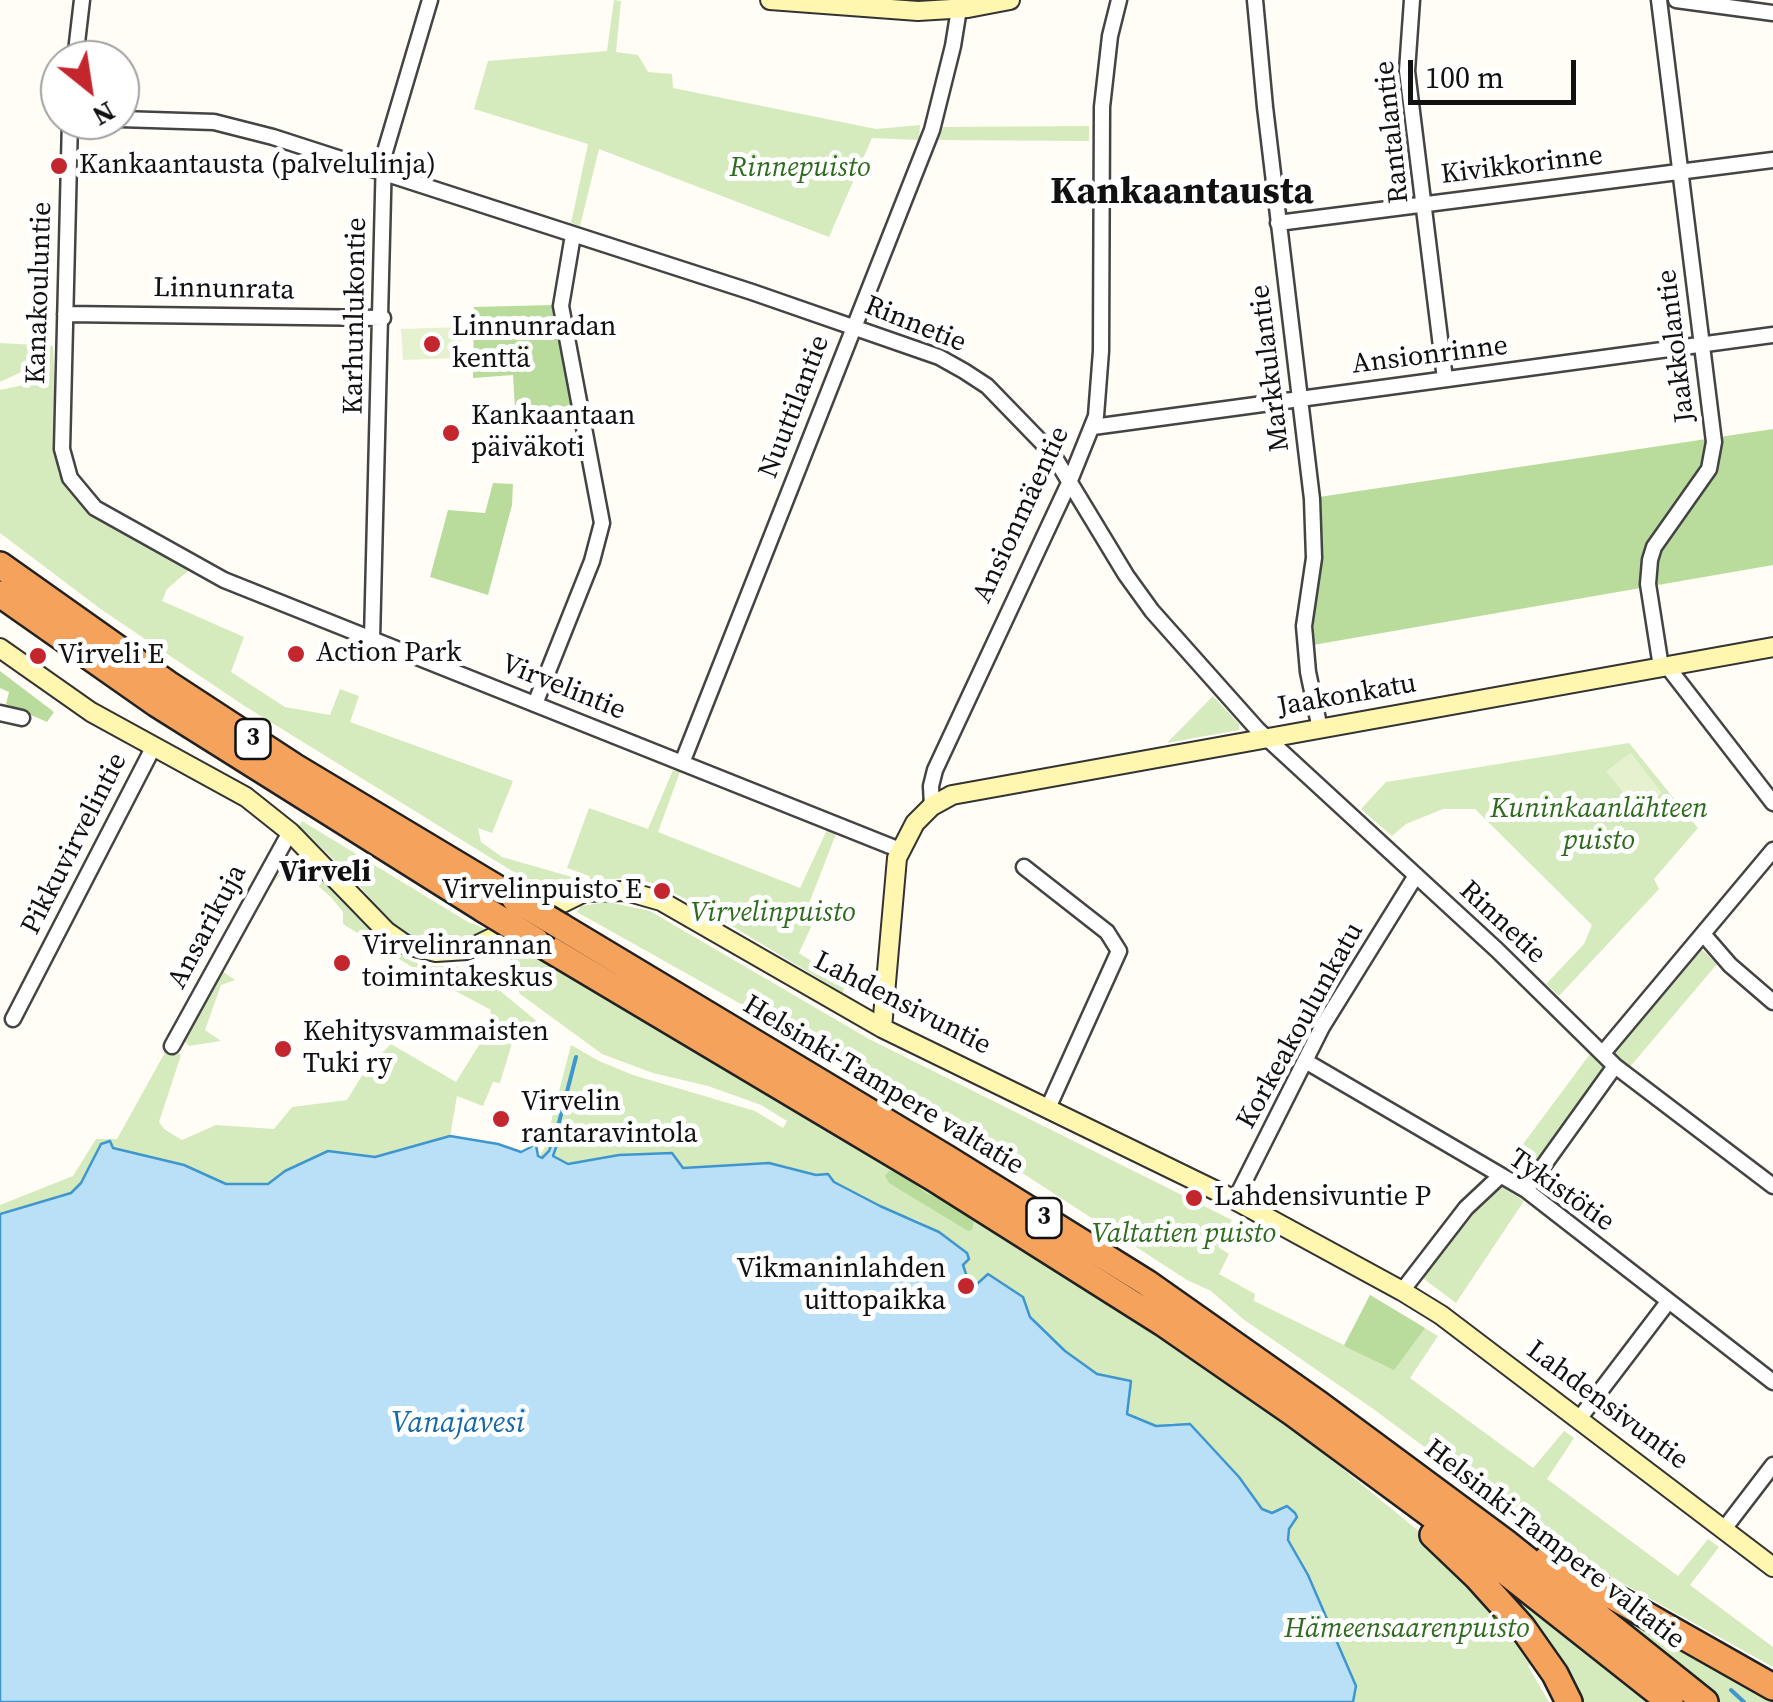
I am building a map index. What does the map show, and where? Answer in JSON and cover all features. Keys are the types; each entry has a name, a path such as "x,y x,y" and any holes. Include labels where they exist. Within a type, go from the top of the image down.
{"highway":[{"name":"Helsinki-Tampere valtatie","path":"0,565 168,684 295,767 948,1158 1147,1283 1320,1404 1504,1542 1705,1702"},
{"name":"Helsinki-Tampere valtatie","path":"0,594 204,735 536,941 932,1177 1163,1323 1469,1543 1670,1702"},
{"path":"1381,1480 1522,1627 1555,1674 1569,1702"},
{"path":"1504,1542 1543,1557 1773,1687"}],"main road":[{"path":"770,0 892,10 958,9 1010,0"},
{"name":"Jaakonkatu","path":"932,806 952,795 1012,783 1773,647"},
{"name":"Lahdensivuntie","path":"0,648 91,712 246,797 290,832 396,939 436,952 470,954 585,892 626,891 661,900 882,1028 1235,1200 1402,1291 1441,1316 1773,1566"},
{"name":"Ansionmäentie","path":"882,1028 894,874 900,850 915,823 932,806"}],"street":[{"path":"77,40 82,0"},
{"name":"Karhunlukontie","path":"372,640 384,155 430,0"},
{"name":"Ansionmäentie","path":"932,806 931,786 936,770 1093,426 1101,350 1102,108 1110,36 1119,0"},
{"name":"Markkulantie","path":"1256,0 1278,224 1312,498 1314,558 1304,626 1308,672 1320,729"},
{"name":"Rantalantie","path":"1412,0 1407,71 1445,379"},
{"name":"Jaakkolantie","path":"1661,0 1714,442 1709,468 1654,547 1650,560 1648,584 1664,667"},
{"path":"1676,0 1773,13"},
{"name":"Nuuttilantie","path":"682,763 932,130 954,46 958,9"},
{"name":"Rinnetie","path":"140,120 214,122 273,137 853,326 938,357 987,386 1052,453 1126,575 1226,697 1615,1066 1770,1178"},
{"name":"Kanakouluntie","path":"65,468 61,426 69,140"},
{"name":"Kivikkorinne","path":"1278,224 1773,160"},
{"path":"535,704 592,561 602,523 561,306 573,235"},
{"name":"Linnunrata","path":"65,314 382,318"},
{"name":"Ansionrinne","path":"1093,426 1773,335"},
{"name":"Virvelintie","path":"65,468 74,485 96,508 224,580 900,850"},
{"path":"1664,667 1773,803"},
{"path":"0,713 22,718"},
{"name":"Pikkuvirvelintie","path":"13,1019 154,746"},
{"name":"Ansarikuja","path":"172,1046 290,832"},
{"path":"1602,1053 1773,850"},
{"path":"1024,867 1107,932 1119,951 1048,1108"},
{"name":"Korkeakoulunkatu","path":"1235,1200 1322,1027 1415,878"},
{"path":"1704,935 1730,965 1773,1002"},
{"name":"Tykistötie","path":"1307,1062 1526,1190 1773,1382"},
{"path":"1526,1190 1615,1066"},
{"path":"1402,1291 1466,1208 1499,1176"},
{"path":"1579,1419 1668,1302"},
{"path":"1724,1529 1773,1464"}],"green space":[{"name":"Rinnepuisto","path":"614,0 621,1 616,52 638,55 648,72 672,74 673,88 876,129 920,125 919,140 872,138 829,237 599,149 580,226 571,223 588,144 474,109 488,61 607,51"},
{"path":"1089,126 1089,141 939,140 943,127"},
{"path":"553,305 575,408 515,409 513,375 473,378 474,307"},
{"name":"Linnunradan kenttä","path":"461,327 461,358 403,360 401,329"},
{"path":"0,343 53,346 58,473 88,514 189,570 167,589 162,601 244,637 231,672 285,707 330,715 340,689 359,696 350,722 513,781 492,833 478,828 481,842 502,857 572,877 578,886 551,895 243,705 102,610 0,533 0,390 28,384 32,367 0,382"},
{"path":"1773,429 1773,565 1313,645 1319,497"},
{"path":"493,483 513,484 512,505 488,595 430,577 448,510 485,513"},
{"path":"0,671 54,712 47,722 6,704 9,692 0,688"},
{"path":"1213,696 1239,724 1239,730 1167,743"},
{"name":"Kuninkaanlähteen puisto","path":"1629,743 1698,828 1654,879 1659,889 1559,996 1546,984 1584,944 1592,925 1475,809 1443,809 1406,824 1392,836 1361,809 1386,782"},
{"path":"1631,753 1662,793 1638,811 1606,771"},
{"name":"Virvelinpuisto","path":"673,770 680,772 658,832 800,888 827,830 836,834 808,906 818,912 799,953 845,983 843,993 692,902 652,883 632,878 591,880 567,868 589,808 648,829"},
{"path":"302,821 468,922 493,932 469,944 437,944 404,933 299,826"},
{"path":"294,862 309,866 380,941 425,966 471,967 544,1027 549,1040 515,1033 500,1083 493,1082 483,1106 457,1096 450,1136 375,1157 328,1151 285,1171 268,1184 226,1184 184,1165 113,1148 110,1142 101,1144 81,1184 71,1193 0,1214 0,1205 73,1176 96,1139 117,1139 168,1047 181,1055 159,1122 182,1140 216,1125 274,1129 292,1107 347,1100 366,1069 391,1044 456,1082 487,1032 491,1010 343,924 343,912 330,896 299,870 286,870 271,884"},
{"name":"Valtatien puisto","path":"608,902 650,911 869,1039 1232,1220 1218,1247 1229,1254 1219,1274 1255,1294 1254,1301 1344,1345 1370,1295 1438,1336 1410,1378 1533,1468 1564,1431 1574,1438 1547,1479 1678,1576 1708,1539 1719,1547 1690,1585 1773,1647 1773,1667 1604,1573 1530,1526 1527,1517 1508,1505 1505,1507 1243,1319 1211,1291 1187,1280 896,1091 577,912 581,906"},
{"name":"Hämeensaarenpuisto","path":"515,946 813,1116 1154,1331 1322,1452 1448,1555 1537,1659 1528,1666 1549,1702 1353,1702 1356,1685 1308,1575 1288,1540 1289,1528 1295,1522 1262,1509 1239,1477 1174,1423 1156,1426 1127,1414 1131,1381 1097,1374 1065,1351 1030,1317 1023,1297 988,1274 967,1293 959,1290 963,1265 939,1232 919,1221 880,1206 834,1182 828,1174 816,1175 769,1163 683,1168 672,1153 568,1164 553,1156 558,1142 538,1157 544,1149 571,1045 633,1075 755,1111 783,1128 787,1121 761,1105 602,1054 520,994 511,973 510,959"},
{"path":"1700,948 1717,964 1629,1068 1611,1052"},
{"path":"219,969 235,980 221,985 205,1030 221,1041 189,1046 183,1039"},
{"path":"1590,1054 1609,1068 1527,1180 1506,1167"},
{"path":"889,1171 900,1173 926,1193 968,1211 974,1219 972,1230 889,1183 885,1176"},
{"path":"1499,1185 1524,1201 1456,1303 1420,1276 1464,1219"},
{"path":"1370,1295 1425,1328 1394,1370 1344,1346"},
{"path":"1469,1558 1650,1702 1574,1702 1545,1634"},
{"path":"1577,1587 1773,1693 1773,1702 1720,1702"}],"water":[{"name":"Vanajavesi","path":"557,1130 560,1136 553,1156 568,1164 619,1155 672,1153 683,1168 769,1163 816,1175 828,1174 834,1182 939,1232 967,1253 969,1259 963,1265 967,1277 959,1284 960,1290 967,1293 988,1274 1023,1297 1030,1317 1065,1351 1097,1374 1131,1381 1127,1414 1156,1426 1190,1424 1239,1477 1262,1509 1272,1513 1287,1506 1295,1513 1288,1540 1308,1575 1356,1686 1353,1702 0,1702 0,1214 71,1193 81,1183 101,1144 110,1141 113,1148 184,1165 226,1184 268,1184 285,1171 328,1151 375,1157 450,1136 521,1152 531,1147 535,1139 538,1156 542,1158"}],"waterway":[{"path":"557,1130 576,1057"},
{"path":"1731,1690 1744,1702"}],"place":[{"name":"Kankaantausta (palvelulinja)","path":"59,166"},
{"name":"Linnunradan kenttä","path":"432,344"},
{"name":"Kankaantaan päiväkoti","path":"451,433"},
{"name":"Action Park","path":"296,654"},
{"name":"Virveli E","path":"38,656"},
{"name":"Virvelinpuisto E","path":"662,891"},
{"name":"Virvelinrannan toimintakeskus","path":"342,963"},
{"name":"Kehitysvammaisten Tuki ry","path":"283,1049"},
{"name":"Virvelin rantaravintola","path":"501,1119"},
{"name":"Lahdensivuntie P","path":"1194,1198"},
{"name":"Vikmaninlahden uittopaikka","path":"966,1286"}],"district":[{"name":"Kankaantausta","path":"1182,193"},
{"name":"Virveli","path":"325,873"}]}
